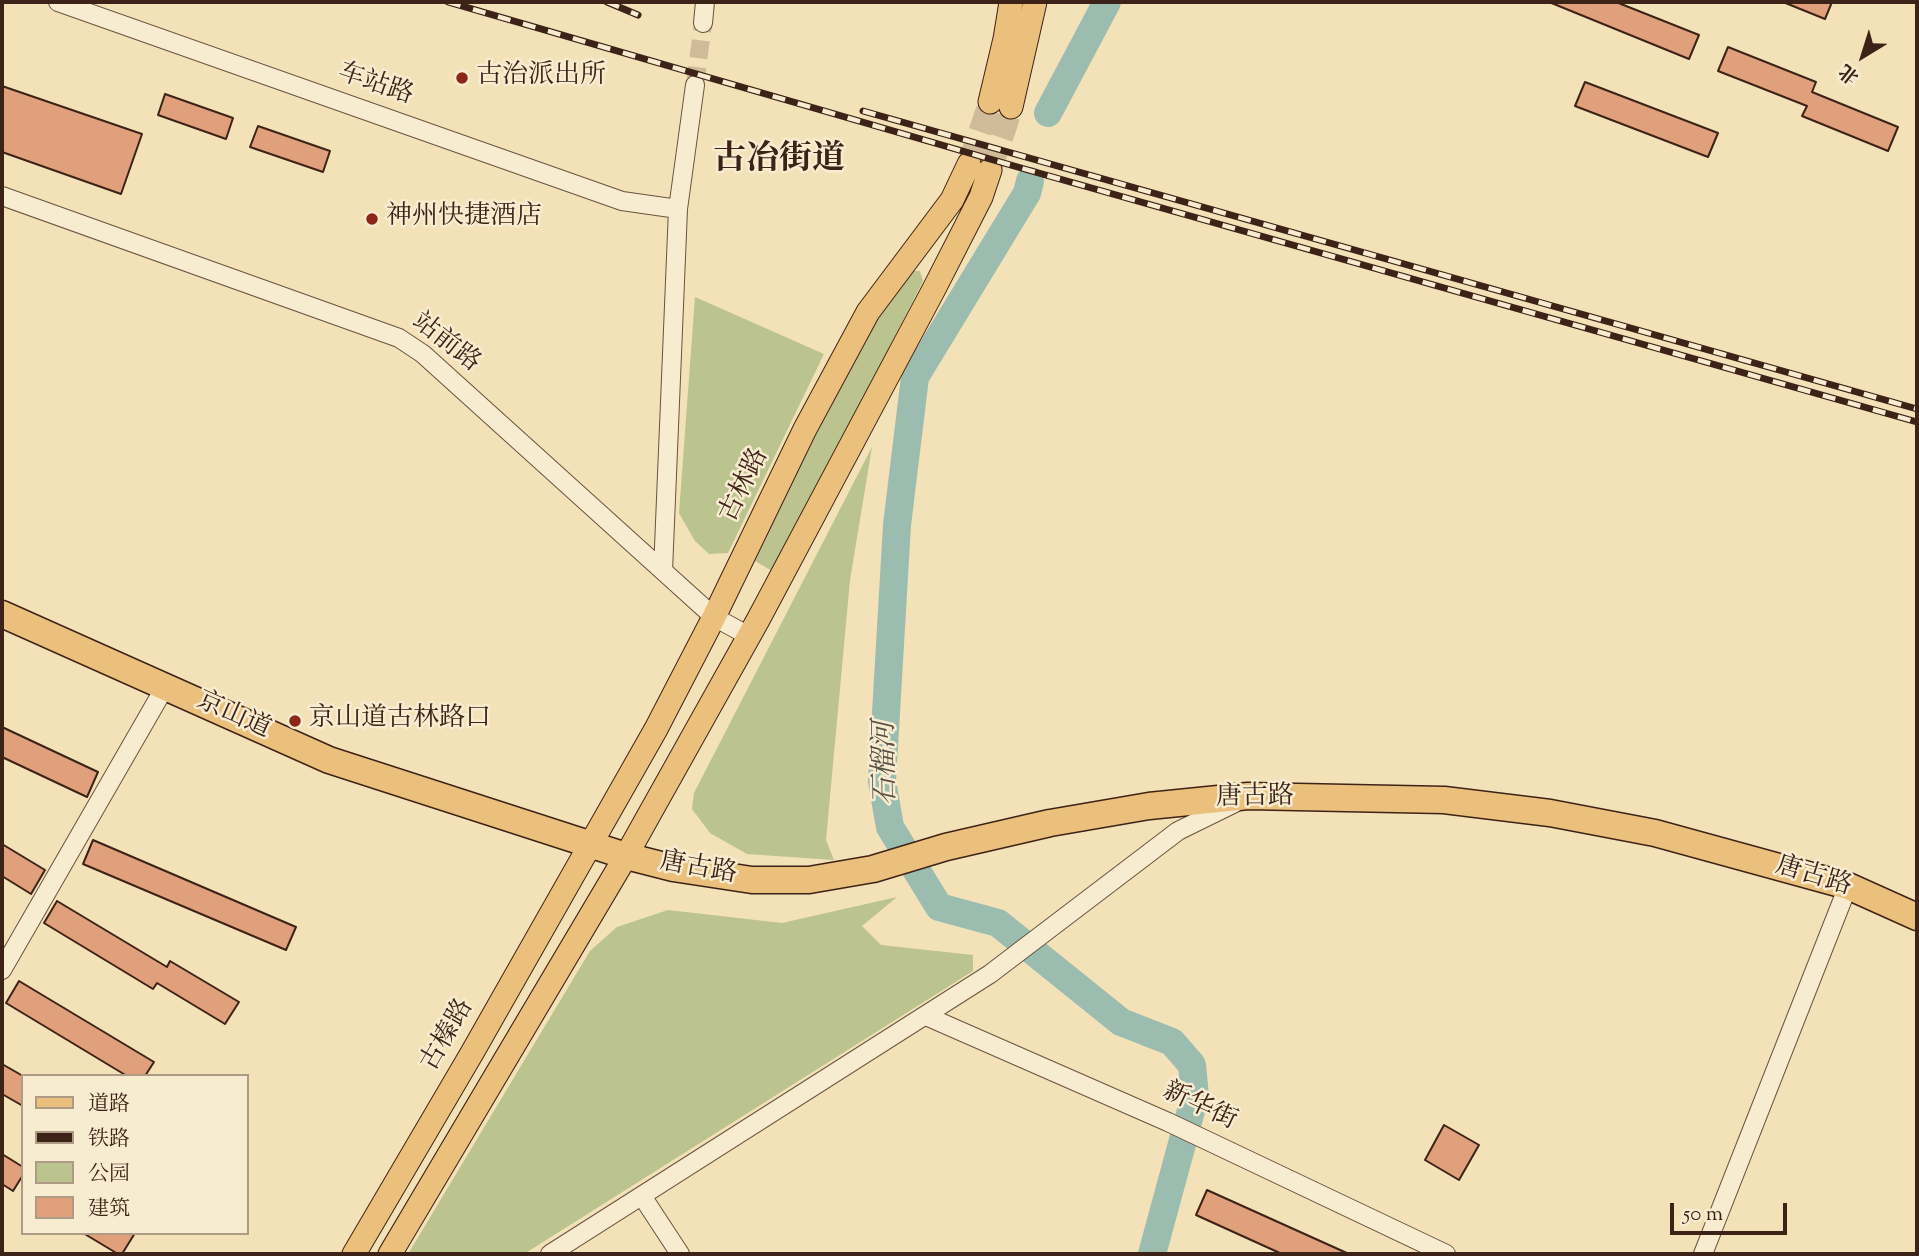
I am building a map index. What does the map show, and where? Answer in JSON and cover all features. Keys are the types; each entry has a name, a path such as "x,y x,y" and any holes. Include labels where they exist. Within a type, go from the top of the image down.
{"highway":[{"name":"京山道","path":"2,614 329,760 590,844"},
{"name":"唐古路","path":"590,844 673,868 752,880 809,880 873,869 946,847 1050,823 1149,806 1248,796 1444,800 1550,813 1655,833 1848,886 1917,917"}],"main road":[{"path":"1011,2 1000,104 1035,2"},
{"name":"古林路","path":"590,844 656,729 806,429 868,312 951,200 979,167 981,197 934,289 749,636 626,856"},
{"name":"古榛路","path":"354,1254 472,1054 590,844"},
{"path":"390,1254 626,856"}],"street":[{"name":"车站路","path":"58,2 622,201 678,209"},
{"path":"703,23 705,2"},
{"path":"663,571 678,209 695,85"},
{"name":"站前路","path":"2,196 399,338 423,354 714,617 749,636"},
{"path":"2,970 166,687"},
{"path":"550,1254 990,974 1178,831 1248,796"},
{"path":"1703,1254 1848,886"},
{"name":"新华街","path":"926,1016 1168,1122 1446,1254"},
{"path":"642,1196 680,1254"}],"green space":[{"path":"910,271 920,271 923,281 780,562 772,571 755,561 757,549 882,307"},
{"path":"695,297 824,354 728,553 709,554 695,541 679,513"},
{"path":"872,447 850,580 826,840 834,860 747,854 710,833 692,809 694,793"},
{"path":"897,897 862,926 881,945 973,955 973,971 524,1254 408,1254 590,951 617,927 668,910 782,923"}],"building":[{"path":"1549,2 1616,2 1699,35 1689,59"},
{"path":"1783,2 1832,2 1825,19"},
{"path":"1728,47 1816,82 1812,92 1898,127 1888,151 1802,116 1807,106 1718,71"},
{"path":"1585,82 1718,133 1708,157 1575,106"},
{"path":"2,86 142,134 121,194 2,152"},
{"path":"165,94 233,118 226,139 158,115"},
{"path":"258,126 330,151 323,172 250,147"},
{"path":"2,727 98,772 87,797 2,757"},
{"path":"93,840 296,927 286,950 83,864"},
{"path":"2,844 45,870 31,894 2,876"},
{"path":"57,901 167,967 170,961 239,1002 225,1024 157,983 153,989 44,923"},
{"path":"19,981 154,1062 146,1074 124,1074 6,1003"},
{"path":"2,1064 21,1075 21,1105 2,1094"},
{"path":"1444,1125 1479,1145 1459,1180 1425,1160"},
{"path":"2,1154 21,1166 21,1178 13,1191 2,1184"},
{"path":"1207,1190 1349,1254 1282,1254 1196,1215"},
{"path":"86,1235 134,1235 122,1254"}],"waterway":[{"name":"石榴河","path":"1048,113 1107,2"},
{"name":"石榴河","path":"1030,181 1027,193 915,377 897,525 882,781 890,827 939,907 998,923 1121,1022 1172,1042 1192,1065 1195,1096 1152,1254"}],"tunnel":[{"path":"695,85 703,23"},
{"path":"969,164 990,102"},
{"path":"990,170 1011,107"}],"railway":[{"path":"448,2 1917,422"},
{"path":"607,2 638,15"},
{"path":"863,111 1917,409"}],"place":[{"name":"古治派出所","path":"462,78"},
{"name":"神州快捷酒店","path":"372,219"},
{"name":"京山道古林路口","path":"295,721"}],"district":[{"name":"古冶街道","path":"779,162"}]}
